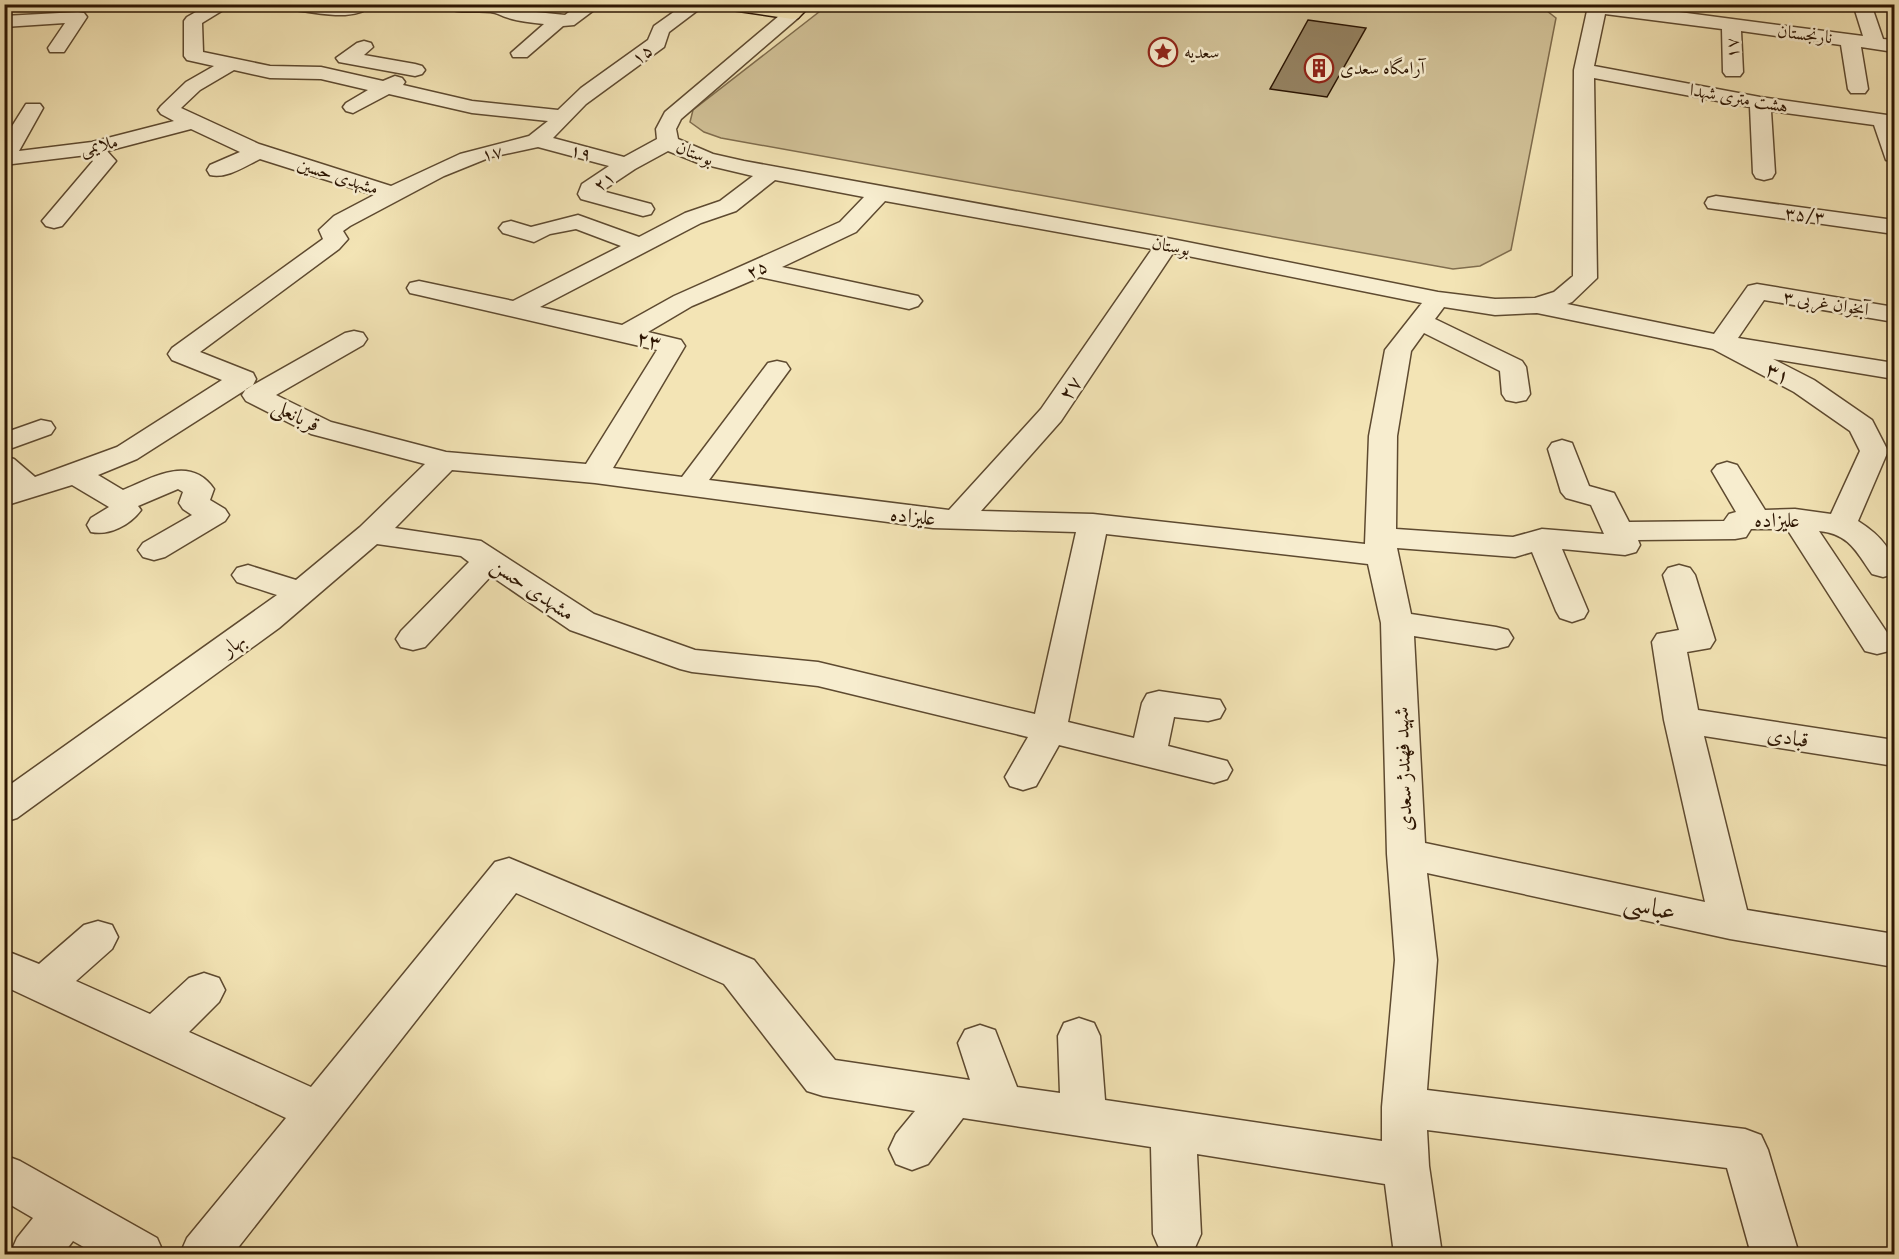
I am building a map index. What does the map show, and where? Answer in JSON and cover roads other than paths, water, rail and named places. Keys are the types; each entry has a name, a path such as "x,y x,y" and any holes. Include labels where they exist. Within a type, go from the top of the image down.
{"main road":[{"path":"725,4 797,9"}],"street":[{"path":"224,4 193,21 194,56 270,72 321,73 459,105 561,116"},
{"path":"301,6 351,9 364,4"},
{"path":"452,4 508,10 508,14 568,21 593,4"},
{"name":"۱۵","path":"581,99 657,43 661,30 697,4"},
{"name":"نارنجستان","path":"1573,4 1597,8 1623,8 1731,25 1894,46"},
{"path":"1752,4 1755,28"},
{"path":"1862,4 1875,44"},
{"name":"بوستان","path":"797,9 672,116 666,129 668,142 686,153 718,163 1167,245 1438,299 1495,307 1537,305 1563,297 1585,278 1584,70 1597,8"},
{"path":"4,22 78,18 57,48"},
{"path":"520,53 559,20"},
{"name":"۱۷","path":"1731,25 1733,72"},
{"path":"1850,40 1858,89"},
{"path":"364,47 346,58 378,64 420,67 394,90 377,112"},
{"path":"378,64 405,49"},
{"name":"مشهدی حسین","path":"231,64 193,86 168,110 259,151 393,194"},
{"name":"هشت متری شهدا","path":"1584,70 1760,103 1889,121"},
{"path":"352,107 394,90"},
{"name":"۱۷","path":"393,194 484,152 510,149 536,140 555,127 561,116 581,99"},
{"path":"1760,103 1764,173"},
{"path":"441,117 459,105"},
{"path":"4,158 33,108"},
{"path":"1889,121 1894,155"},
{"name":"ملایمی","path":"4,158 92,148 193,122"},
{"name":"۱۹","path":"536,140 627,164"},
{"name":"۲۱","path":"643,209 589,194 590,189 627,164 668,142"},
{"path":"54,221 105,162 92,148"},
{"path":"218,170 259,151"},
{"path":"516,310 693,218 728,206 771,173"},
{"name":"مشهدی حسین","path":"75,474 127,453 243,380 181,354 331,244 336,239 331,230 334,227 393,194"},
{"name":"۲۵","path":"626,334 683,300 758,269 848,226 879,194"},
{"name":"۳۵/۳","path":"1716,204 1894,226"},
{"path":"511,228 534,235 543,229 578,222 640,245"},
{"name":"۲۷","path":"957,520 1051,415 1167,245"},
{"path":"758,269 909,301"},
{"name":"۲۳","path":"419,288 672,346 595,474"},
{"name":"آبخوان غربی ۳","path":"1721,344 1757,291 1894,314"},
{"name":"شهید فهندژ سعدی","path":"1418,1254 1406,1167 1404,1107 1416,960 1406,854 1397,623 1381,547 1383,436 1398,350 1438,299"},
{"path":"1537,305 1721,344 1894,371"},
{"path":"1419,321 1513,367 1516,394"},
{"name":"قربانعلی","path":"354,339 256,395 321,428 445,461"},
{"name":"۳۱","path":"1721,344 1804,386 1862,426 1884,453"},
{"path":"690,487 777,369"},
{"path":"4,443 41,428"},
{"path":"1563,449 1576,492 1603,499 1622,538"},
{"path":"1882,567 1866,540 1842,524 1884,453"},
{"name":"علیزاده","path":"445,461 595,474 933,519 1093,523 1381,547 1515,547 1542,538 1622,538 1735,530 1740,520 1755,519 1795,518 1842,524"},
{"name":"بهار","path":"4,808 267,620 371,534 445,461"},
{"path":"4,465 17,493 75,474 121,502 126,510 102,525"},
{"path":"1727,471 1755,519"},
{"path":"121,502 179,478 199,489 194,503 214,515 154,550"},
{"path":"1795,518 1876,643"},
{"path":"1023,777 1048,731 1093,523"},
{"name":"مشهدی حسن","path":"371,534 470,548 582,622 692,660 818,674 1214,770"},
{"path":"1542,538 1572,611"},
{"path":"412,639 489,560"},
{"path":"248,575 301,592"},
{"path":"1679,575 1698,640 1669,642 1682,720 1730,923"},
{"path":"1397,623 1496,638"},
{"path":"1148,754 1159,703 1208,709"},
{"name":"قبادی","path":"1682,720 1894,753"},
{"name":"عباسی","path":"1406,854 1730,923 1894,950"},
{"path":"204,1254 509,873 739,972 823,1077 1406,1167"},
{"path":"43,985 98,938"},
{"path":"4,968 317,1111"},
{"path":"155,1036 204,990"},
{"path":"1079,1036 1084,1116"},
{"path":"980,1043 1000,1103"},
{"path":"912,1149 954,1096"},
{"path":"1404,1107 1745,1150 1775,1254"},
{"path":"1173,1130 1177,1234"},
{"path":"4,1176 140,1254"},
{"path":"34,1254 67,1212"}],"place":[{"name":"سعدیه","path":"1163,52"},
{"name":"آرامگاه سعدی","path":"1319,68"}]}
